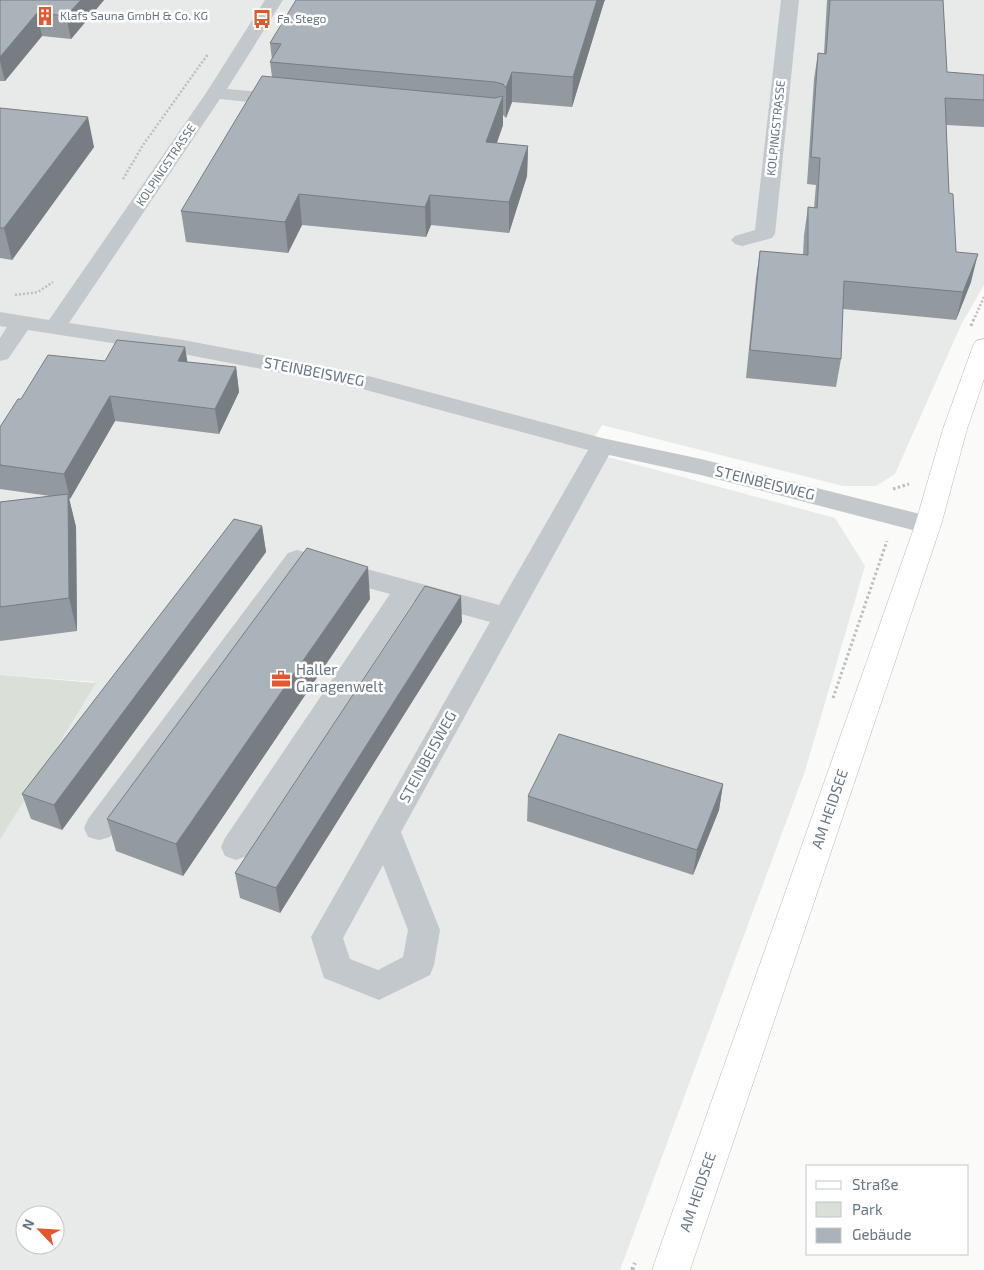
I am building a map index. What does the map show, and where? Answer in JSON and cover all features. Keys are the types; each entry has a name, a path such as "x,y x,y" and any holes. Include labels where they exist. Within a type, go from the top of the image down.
{"main road":[{"name":"AM HEIDSEE","path":"671,1270 928,525 955,429 984,346"}],"street":[{"name":"KOLPINGSTRASSE","path":"55,327 76,299 215,93 274,0"},
{"name":"KOLPINGSTRASSE","path":"742,240 765,234 790,0"},
{"path":"215,93 302,101"},
{"name":"STEINBEISWEG","path":"0,354 11,320 183,347 357,380 602,446 701,467 928,525"},
{"name":"STEINBEISWEG","path":"386,832 424,930 418,965 379,986 336,968 327,937 602,446"},
{"path":"100,828 297,559 507,617"},
{"path":"236,847 408,590"}],"path":[{"path":"120,184 143,145 209,52"},
{"path":"9,296 38,292 54,281"}],"shaded area":[{"path":"0,0 984,0 984,285 961,325 895,474 876,486 843,486 602,425 586,451 835,518 865,566 805,771 620,1270 0,1270 0,840 95,682 0,675"}],"green space":[{"path":"0,675 96,683 0,840"}],"building":[{"path":"0,0 81,0 66,16 37,13 0,57"},
{"path":"296,0 597,0 573,77 512,72 506,88 503,84 495,82 270,62 281,44 270,43"},
{"path":"830,0 943,0 947,72 984,75 984,100 945,98 949,193 953,194 956,252 978,254 963,292 844,281 841,359 750,350 760,251 808,255 808,207 817,208 820,158 811,157 818,53 826,54"},
{"path":"262,76 495,98 503,96 486,142 528,146 509,202 430,195 425,207 299,194 285,222 181,211"},
{"path":"0,108 88,117 4,228 0,228"},
{"path":"117,340 185,347 178,361 236,367 215,409 110,396 64,474 0,465 0,427 18,399 21,399 48,355 105,361"},
{"path":"68,494 69,598 0,607 0,502"},
{"path":"234,519 262,526 54,805 22,794"},
{"path":"307,548 368,567 176,844 107,819"},
{"path":"425,586 461,596 276,888 235,873"},
{"path":"559,734 723,784 697,850 528,796"}],"place":[{"name":"Klafs Sauna GmbH & Co. KG","path":"45,16"},
{"name":"Fa. Stego","path":"262,19"},
{"name":"Haller Garagenwelt","path":"281,679"}]}
